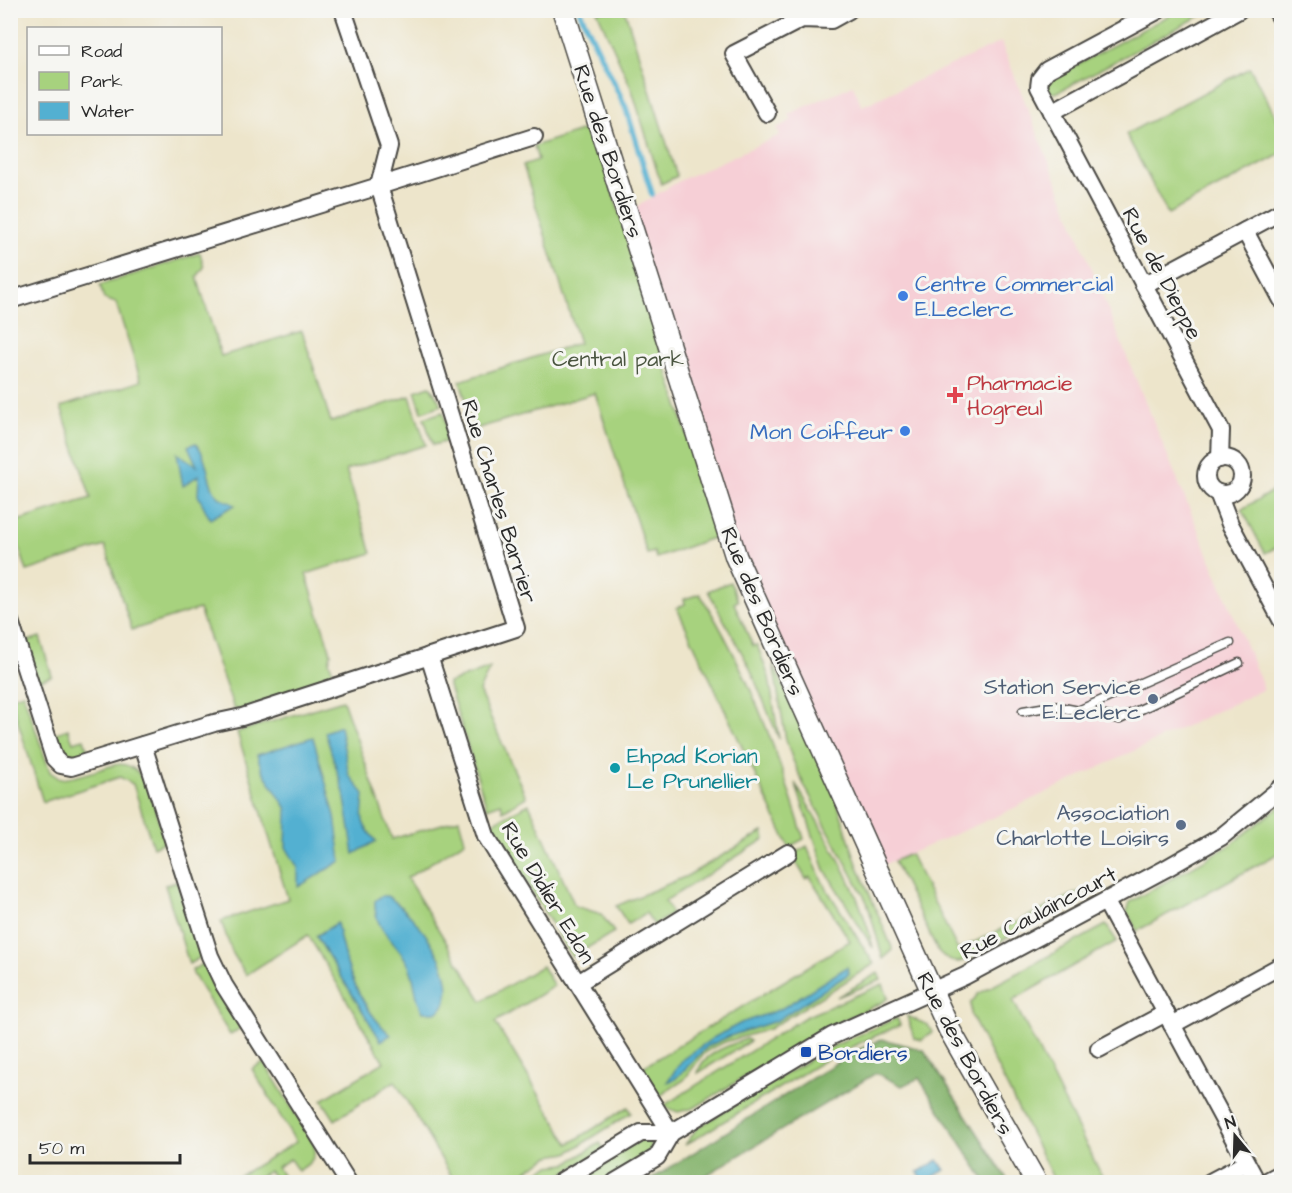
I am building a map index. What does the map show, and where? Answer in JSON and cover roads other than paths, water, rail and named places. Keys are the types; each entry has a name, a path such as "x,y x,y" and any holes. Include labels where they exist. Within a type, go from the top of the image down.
{"street":[{"path":"344,10 389,146 379,186"},
{"name":"Rue des Bordiers","path":"563,10 736,557 932,992 981,1089 1036,1182"},
{"path":"766,113 734,54 802,19 831,20 849,10"},
{"name":"Rue de Dieppe","path":"1159,10 1132,17 1047,70 1040,79 1039,87 1221,430 1221,459"},
{"path":"1052,112 1239,10"},
{"path":"1276,10 1281,20"},
{"path":"10,300 534,137"},
{"name":"Rue Charles Barrier","path":"10,621 54,758 61,765 71,767 214,723 242,717 516,628 379,186"},
{"path":"1144,285 1281,211"},
{"path":"1245,231 1281,300"},
{"path":"1218,493 1234,491 1242,478 1236,463 1221,459 1211,464 1206,475 1209,486 1218,493 1230,524 1281,621"},
{"name":"Rue Didier Edon","path":"429,656 486,836 671,1133"},
{"path":"143,745 210,956 224,985 348,1182"},
{"name":"Rue Caulaincourt","path":"671,1133 832,1036 932,992 1106,902 1221,837 1281,787"},
{"path":"578,983 788,853"},
{"path":"1106,902 1257,1182"},
{"path":"1098,1049 1169,1019 1281,965"},
{"path":"560,1182 641,1133 671,1133"},
{"path":"615,1182 657,1157 671,1133"},
{"path":"1210,1182 1246,1162"},
{"path":"1265,1182 1281,1173"}],"lane":[{"path":"1078,711 1230,643"},
{"path":"1023,711 1053,706 1120,719 1239,663"}],"water":[{"path":"196,443 204,457 214,491 220,498 235,505 210,519 198,495 199,475 183,486 177,453 197,466 188,446"},
{"path":"340,726 349,775 364,794 362,819 376,841 354,854 344,793 325,732"},
{"path":"313,737 335,816 341,861 298,887 298,868 286,847 287,809 262,770 257,755"},
{"path":"381,896 387,896 399,905 424,932 435,949 447,984 446,999 438,1012 423,1012 420,1007 409,966 378,921 375,901"},
{"path":"337,923 344,954 355,984 370,1011 391,1035 381,1041 316,936"},
{"path":"847,967 849,974 776,1021 708,1046 674,1080 667,1082 683,1059 713,1038 741,1023 781,1009"},
{"path":"938,1160 945,1170 924,1182 918,1172"}],"waterway":[{"path":"580,12 626,108 652,194"}],"place":[{"name":"Centre Commercial E.Leclerc","path":"903,296"},
{"name":"Pharmacie Hogreul","path":"955,395"},
{"name":"Mon Coiffeur","path":"905,431"},
{"name":"Station Service E.Leclerc","path":"1153,699"},
{"name":"Ehpad Korian Le Prunellier","path":"615,768"},
{"name":"Association Charlotte Loisirs","path":"1181,825"},
{"name":"Bordiers","path":"806,1052"}],"park label":[{"name":"Central park","path":"618,358"}]}
